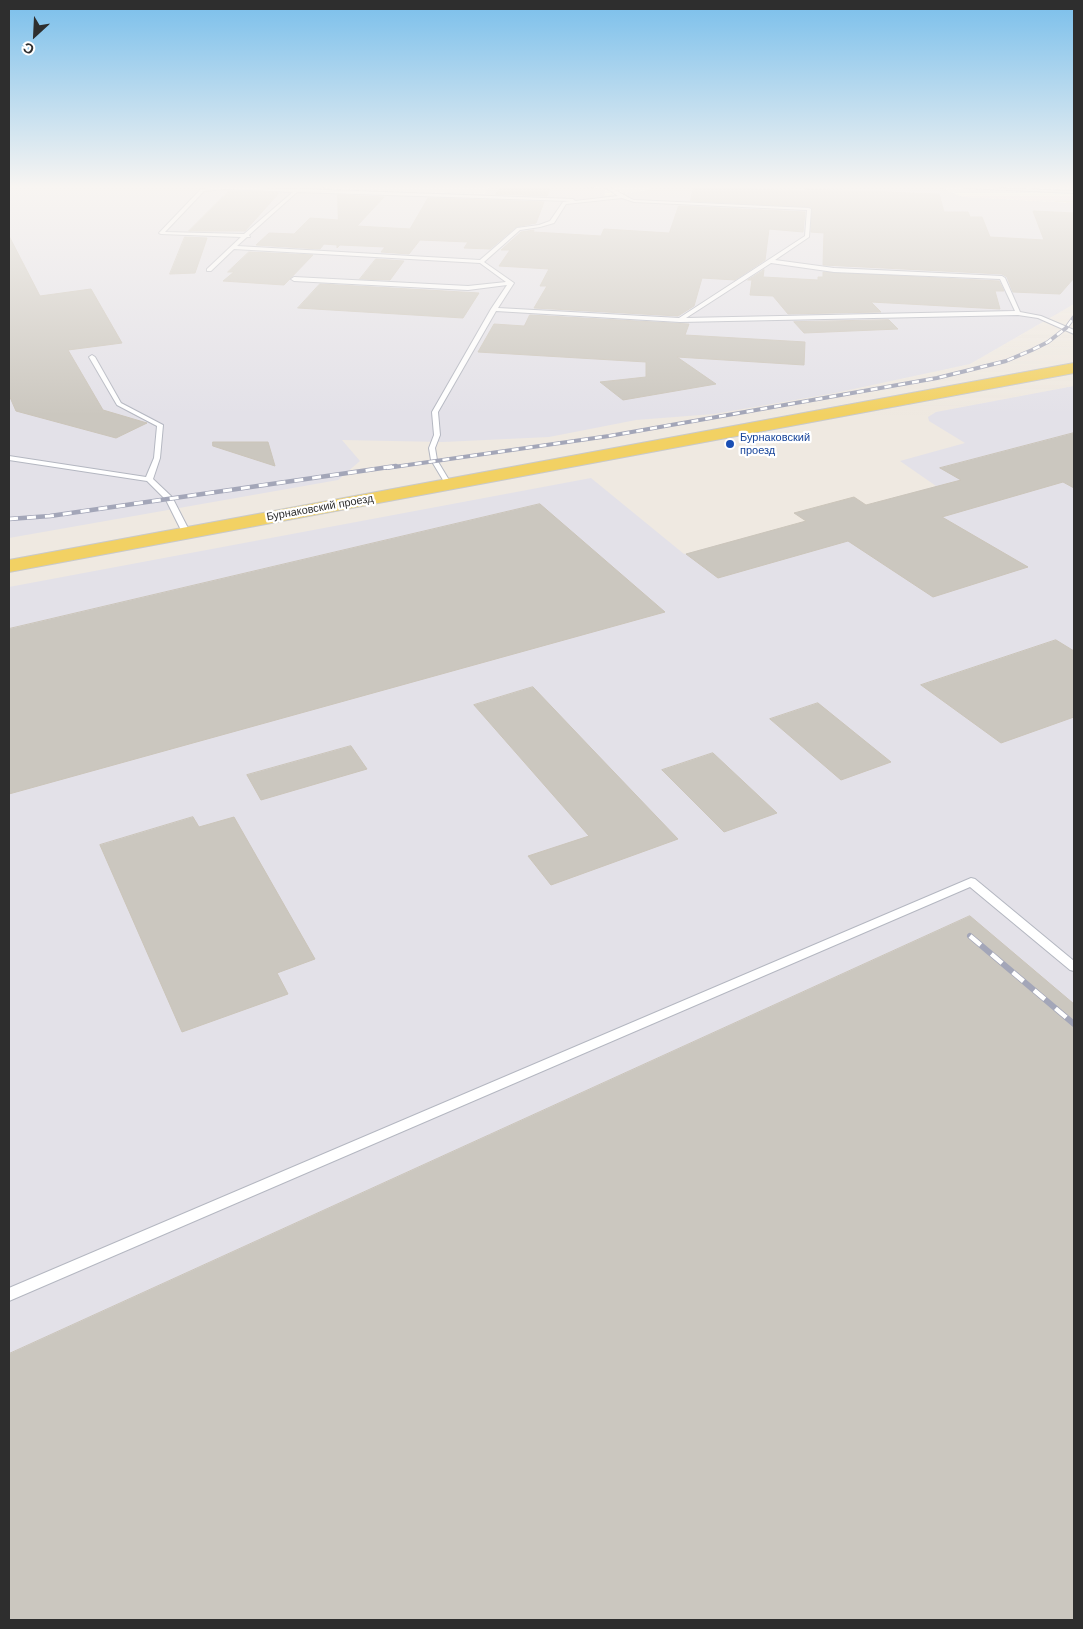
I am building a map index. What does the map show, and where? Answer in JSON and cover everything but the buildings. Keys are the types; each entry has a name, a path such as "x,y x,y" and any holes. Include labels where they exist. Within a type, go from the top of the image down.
{"main road":[{"name":"Бурнаковский проезд","path":"9,566 1074,368"}],"lane":[{"path":"209,270 216,263"},
{"path":"482,263 511,283"},
{"path":"680,320 766,263"},
{"path":"784,263 834,270 1002,278 1018,312"},
{"path":"294,279 468,288 511,283"},
{"path":"449,485 434,460 432,448 437,435 435,412 511,283"},
{"path":"494,309 680,320 1018,312 1074,332"},
{"path":"92,357 119,404 160,425 157,458 149,479"},
{"path":"9,458 149,479 169,499 186,532"},
{"path":"9,1295 971,882 1074,967"}],"shaded area":[{"path":"9,263 1074,263 1074,304 970,364 835,393 714,414 636,420 549,437 443,442 342,440 360,461 338,480 9,538"},
{"path":"1074,386 1074,1620 9,1620 9,587 591,478 684,554 936,486 900,461 965,443 929,421 928,417 936,412"}],"railway":[{"path":"387,468 609,436 937,378 1006,361 1032,350 1048,342 1066,328 1074,317"},
{"path":"9,519 50,516 396,466"},
{"path":"970,936 1074,1024"}],"place":[{"name":"Бурнаковский проезд","path":"730,444"}]}
